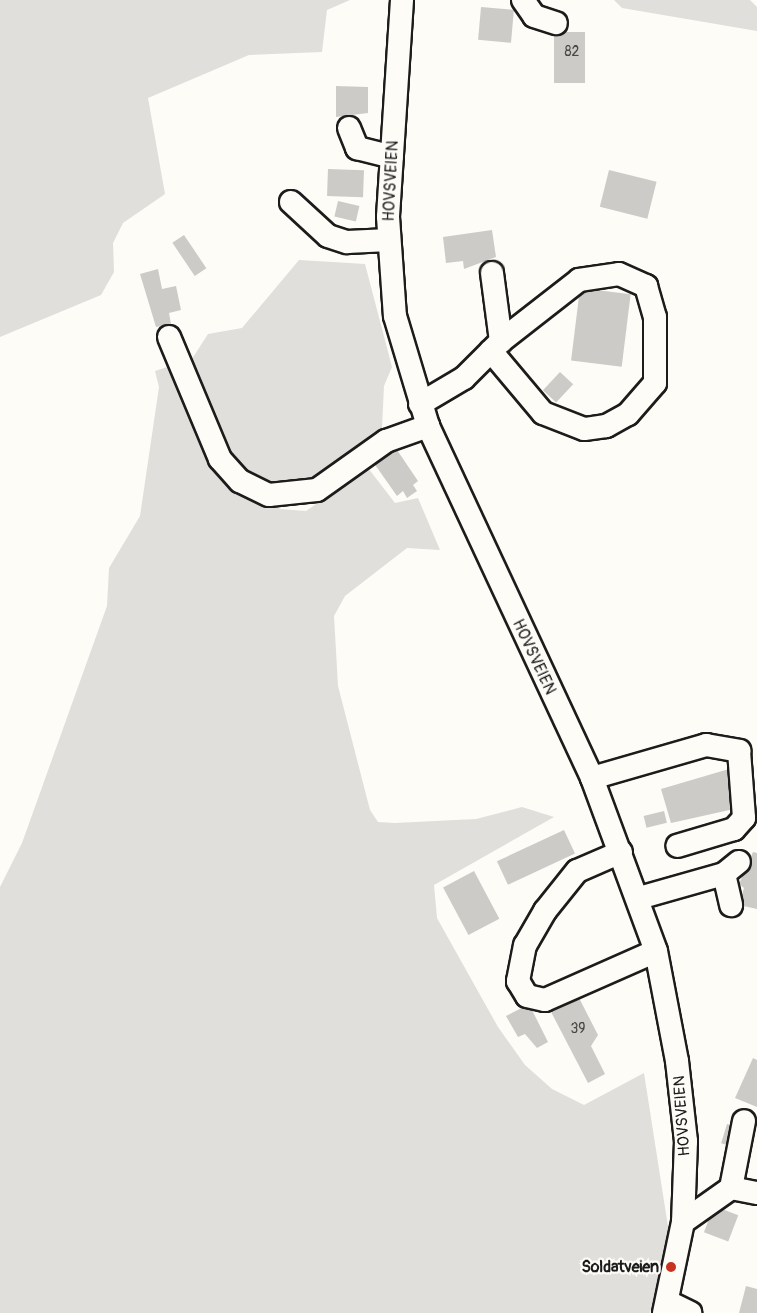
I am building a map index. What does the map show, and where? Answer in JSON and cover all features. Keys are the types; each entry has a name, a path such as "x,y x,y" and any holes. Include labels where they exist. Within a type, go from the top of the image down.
{"street":[{"name":"HOVSVEIEN","path":"402,0 389,240 395,316 428,426 592,778 639,898 656,951 680,1084 686,1141 683,1222 666,1307"},
{"path":"523,0 534,16 556,23"},
{"path":"349,128 357,148 392,157"},
{"path":"291,202 328,236 347,242 389,240"},
{"path":"420,404 464,378 496,346 579,280 619,274 646,286 655,317 655,383 628,414 584,429 543,413 496,346 492,273"},
{"path":"169,337 219,459 240,481 269,495 316,490 386,441 428,426"},
{"path":"592,778 706,745 739,751 757,766"},
{"path":"677,846 734,829 744,818 739,751"},
{"path":"621,852 577,871 545,911 525,945 518,981 527,996 545,1000 656,951"},
{"path":"639,898 732,868 731,905"},
{"path":"683,1222 731,1188 744,1120"},
{"path":"731,1188 757,1193"},
{"path":"666,1307 691,1313"}],"shaded area":[{"path":"0,0 350,0 327,10 322,52 249,55 148,98 165,194 123,223 113,243 114,272 101,295 0,337"},
{"path":"614,0 750,0 757,7 757,31 622,8"},
{"path":"299,260 365,264 392,367 384,386 382,428 279,509 306,511 368,468 395,503 418,498 440,550 407,548 345,596 334,616 338,686 370,810 378,822 395,823 476,819 522,807 554,817 434,885 437,918 498,1027 525,1065 552,1089 584,1105 644,1073 669,1233 650,1313 0,1313 0,887 22,843 107,606 109,568 140,516 159,387 155,371 192,359 208,334 242,328"}],"building":[{"path":"481,7 514,10 511,43 478,40"},
{"path":"554,32 585,32 585,83 554,83"},
{"path":"336,86 368,87 368,113 336,117"},
{"path":"328,169 364,170 363,197 327,196"},
{"path":"609,170 657,182 647,219 600,207"},
{"path":"338,201 359,206 356,222 334,217"},
{"path":"492,230 496,257 464,269 463,261 446,263 443,237"},
{"path":"184,235 206,268 195,276 172,243"},
{"path":"158,269 162,289 176,286 181,310 169,313 171,324 156,327 140,274"},
{"path":"580,288 631,294 622,367 571,360"},
{"path":"560,372 573,384 556,403 543,390"},
{"path":"393,444 418,481 413,485 417,491 407,498 403,491 397,496 371,459"},
{"path":"729,769 739,804 734,809 671,823 661,789"},
{"path":"664,811 667,823 647,828 644,816"},
{"path":"564,830 575,854 508,885 497,861"},
{"path":"753,852 757,853 757,909 739,905 744,888 739,884"},
{"path":"474,871 499,919 468,935 443,887"},
{"path":"577,994 598,1035 591,1046 605,1074 588,1083 549,1008"},
{"path":"529,1004 548,1042 537,1048 525,1034 518,1037 506,1016"},
{"path":"753,1058 757,1060 757,1107 735,1098"},
{"path":"727,1124 740,1128 735,1147 721,1143"},
{"path":"714,1206 738,1215 728,1241 704,1232"},
{"path":"746,1286 757,1289 757,1313 739,1313"}],"place":[{"name":"Soldatveien","path":"671,1267"}]}
